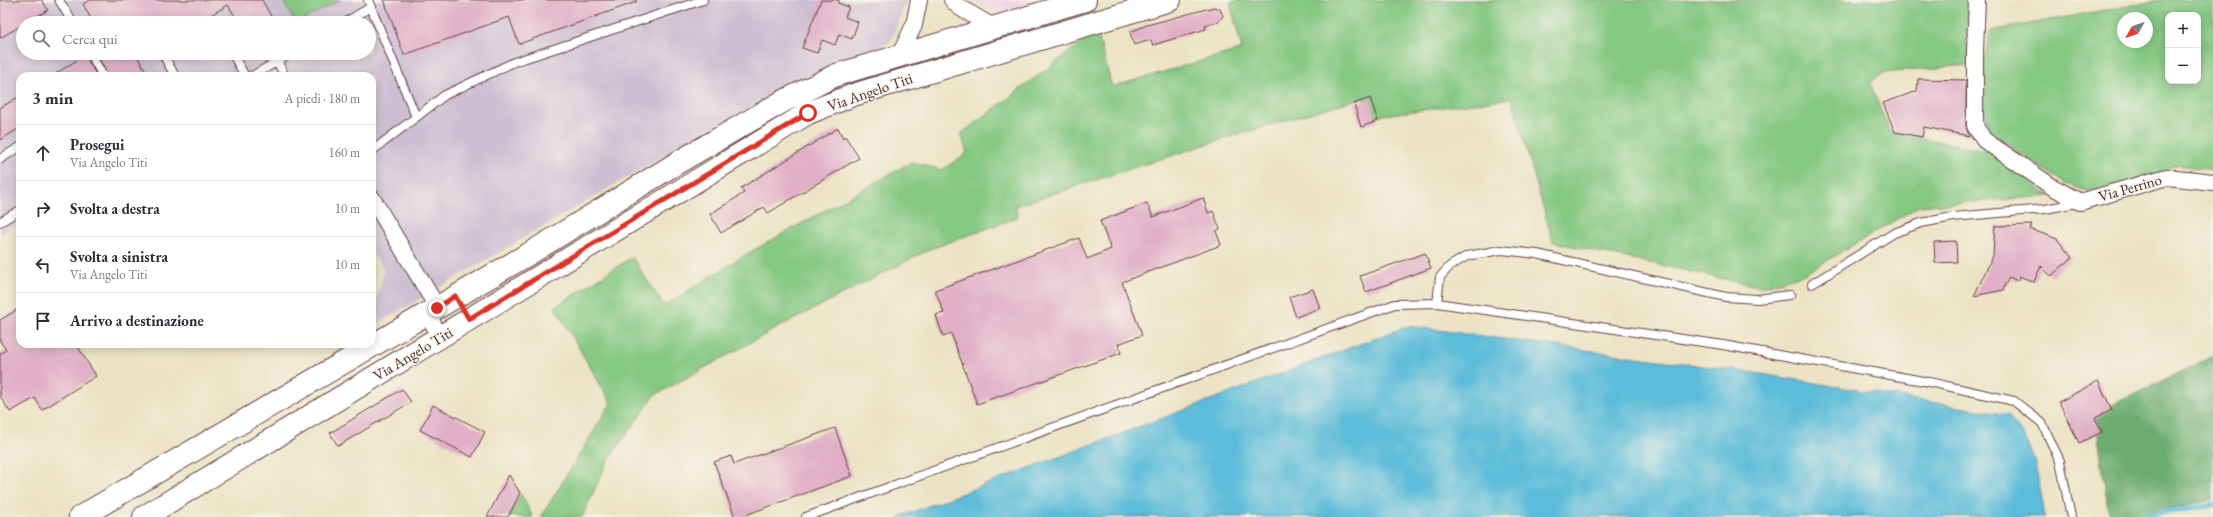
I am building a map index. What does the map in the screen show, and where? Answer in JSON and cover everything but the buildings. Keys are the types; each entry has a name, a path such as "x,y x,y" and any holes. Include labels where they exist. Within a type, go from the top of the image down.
{"main road":[{"name":"Via Angelo Titi","path":"376,343 782,102 836,75 1085,0"},
{"name":"Via Angelo Titi","path":"144,517 808,113 853,95 1170,0"},
{"name":"Via Angelo Titi","path":"80,517 367,348"}],"street":[{"path":"900,55 914,25 919,0"},
{"path":"952,0 959,7 993,27"},
{"name":"Via Perrino","path":"1977,0 1975,126 1984,140 2051,186 2080,202 2167,177 2213,182"},
{"path":"376,205 432,310 440,337"},
{"path":"455,296 469,319"}],"lane":[{"path":"59,0 68,16"},
{"path":"376,148 445,95 514,62 703,0"},
{"path":"354,16 370,4 375,16"},
{"path":"376,19 416,117"},
{"path":"94,60 101,72"},
{"path":"166,60 173,72"},
{"path":"236,60 242,72"},
{"path":"259,72 277,61 283,72"},
{"path":"0,159 16,149"},
{"path":"1812,284 1894,233 1921,223 1952,216 2045,209 2080,202"},
{"path":"0,222 16,212"},
{"path":"1437,303 1440,277 1450,266 1467,256 1501,250 1537,254 1726,297 1757,300 1790,295"},
{"path":"806,517 1395,304 1437,303 1730,347 1929,382 2014,401 2042,423 2060,461 2071,515"}],"shaded area":[{"path":"0,0 907,0 891,41 806,77 687,142 376,325 376,301 384,271 376,258 376,72 16,72 16,225 0,234"},
{"path":"966,0 1040,0 1003,13"}],"green space":[{"path":"282,0 341,0 310,16 292,16"},
{"path":"1238,0 1967,0 1969,65 1883,73 1870,83 1890,132 1993,152 2050,196 1919,206 1803,275 1761,287 1553,242 1512,98 1376,116 1364,97 1236,135 1015,206 1018,217 928,250 777,328 655,395 608,460 582,517 541,517 611,403 555,307 632,257 664,306 745,255 912,162 942,170 967,153 961,134 1097,31 1112,87 1242,49 1230,3"},
{"path":"2160,0 2213,0 2213,170 2177,165 2147,179 2089,192 2062,182 1989,131 1983,101 1983,66 1990,31"},
{"path":"2213,356 2213,499 2130,517 2109,517 2095,413"},
{"path":"521,494 533,517 509,517"}],"water":[{"path":"1408,326 1755,373 2008,415 2023,435 2036,463 2045,517 899,517"}],"waterway":[{"path":"2135,517 2213,504"}],"route":[{"path":"437,308 455,296 469,319 808,113"}]}
